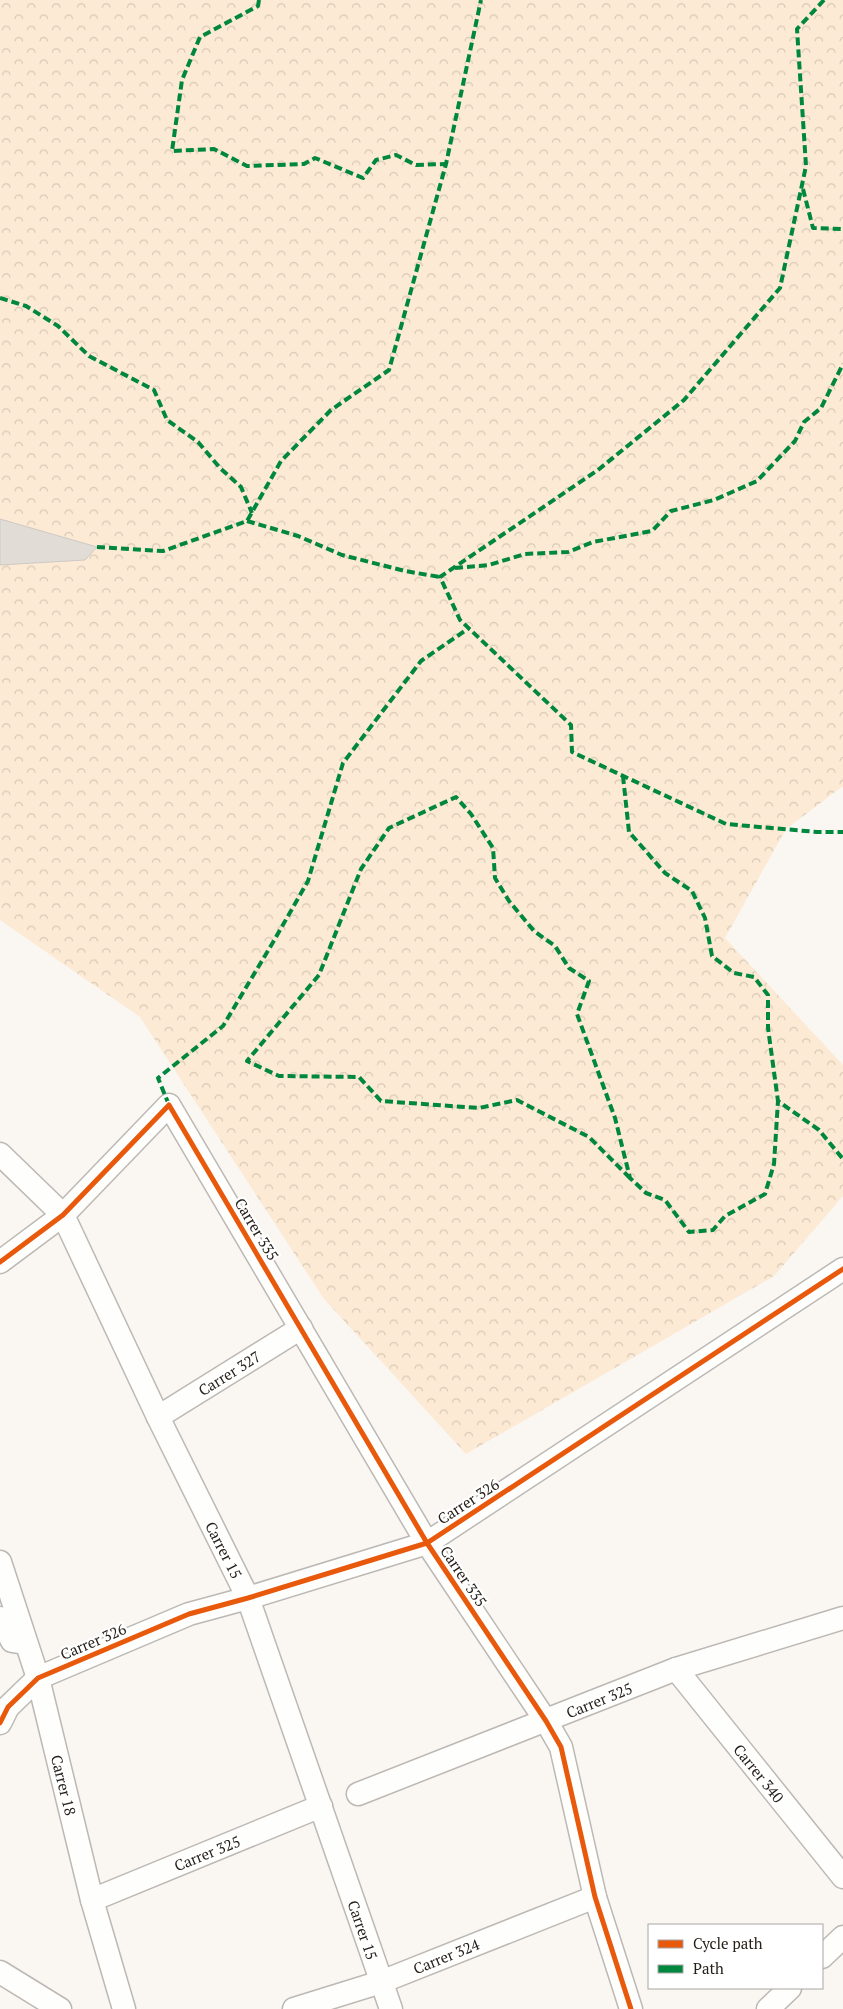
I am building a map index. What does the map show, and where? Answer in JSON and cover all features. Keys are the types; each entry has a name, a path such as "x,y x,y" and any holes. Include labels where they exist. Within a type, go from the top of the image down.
{"street":[{"name":"Carrer 335","path":"63,1215 169,1104 427,1543 546,1721 560,1747 595,1897 631,2009"},
{"name":"Carrer 15","path":"0,1154 63,1215 158,1417 248,1598 390,2009"},
{"path":"0,1262 63,1215"},
{"name":"Carrer 326","path":"38,1678 189,1614 248,1598 427,1543 843,1269"},
{"name":"Carrer 327","path":"158,1417 301,1328"},
{"name":"Carrer 18","path":"0,1562 38,1678 92,1900 124,2009"},
{"path":"0,1618 12,1641 26,1644"},
{"name":"Carrer 325","path":"358,1794 676,1669 843,1618"},
{"name":"Carrer 340","path":"676,1669 843,1877"},
{"path":"0,1723 8,1707 38,1678"},
{"name":"Carrer 325","path":"92,1900 321,1806"},
{"name":"Carrer 324","path":"294,2009 381,1982 595,1897"},
{"path":"823,1956 843,1937"},
{"path":"0,1972 60,2009"},
{"path":"768,2009 789,1989"}],"green space":[{"path":"0,0 843,0 843,786 786,829 725,938 843,1065 843,1196 774,1276 466,1454 324,1299 140,1017 0,920"}],"building":[{"path":"0,519 97,547 85,560 0,565"}],"marked path":[{"path":"259,0 258,6 200,37 182,80 172,151 214,149 247,166 304,164 315,158 363,178 376,160 396,155 416,165 446,164"},
{"path":"97,547 163,551 247,521 281,461 331,410 389,370 446,164 481,0"},
{"path":"824,0 797,29 806,166 780,288 684,400 598,470 440,577 460,620 571,725 572,752 726,824 817,832 843,832"},
{"path":"803,189 813,228 843,229"},
{"path":"0,298 26,306 58,326 89,356 154,390 167,420 198,442 220,468 241,487 252,513"},
{"path":"455,568 489,565 525,554 568,552 593,542 652,531 671,511 714,500 757,481 795,441 804,422 821,408 843,364"},
{"path":"247,521 298,536 342,555 405,571 440,577"},
{"path":"169,1105 158,1078 223,1026 308,881 343,763 421,661 469,628"},
{"path":"623,776 629,832 665,873 692,891 705,918 712,956 734,973 754,977 768,995 768,1028 778,1101 819,1130 843,1159"},
{"path":"630,1178 589,1137 517,1100 479,1108 381,1101 359,1077 279,1076 247,1061 319,975 361,869 389,828 456,797 471,814 493,848 495,878 509,901 534,931 555,946 569,968 589,981 577,1014 615,1118 630,1178 646,1193 665,1200 689,1232 713,1230 725,1216 765,1194 774,1164 778,1101"}],"cycle path":[{"path":"0,1262 63,1215 169,1105 427,1543 546,1721 561,1747 595,1897 631,2009"},
{"path":"0,1723 8,1707 38,1678 189,1614 248,1598 427,1543 843,1269"}]}
